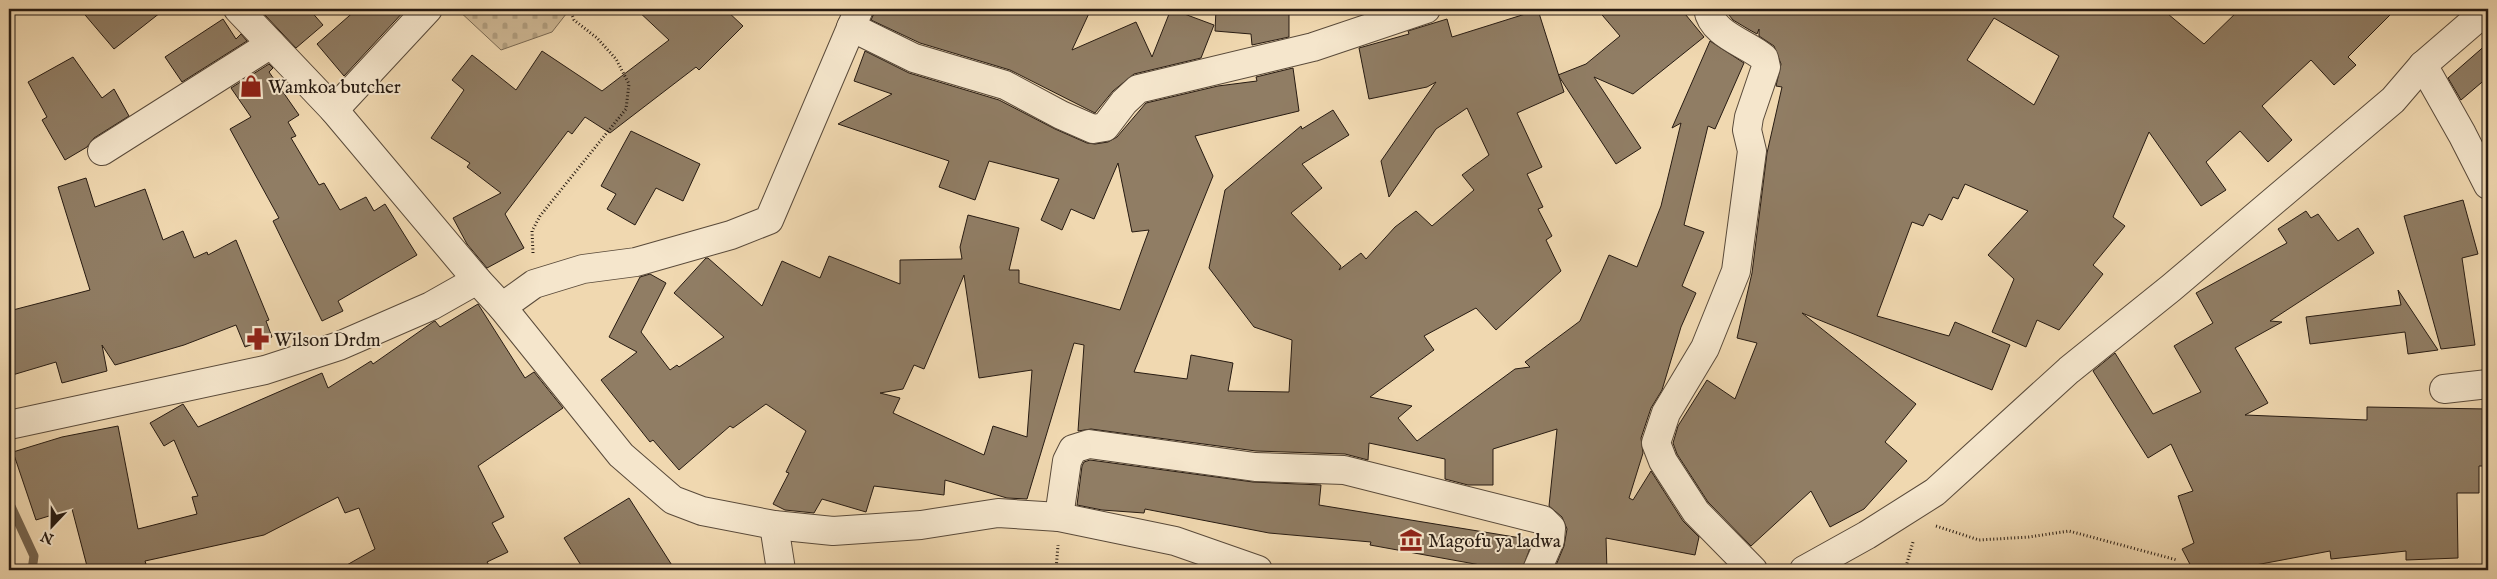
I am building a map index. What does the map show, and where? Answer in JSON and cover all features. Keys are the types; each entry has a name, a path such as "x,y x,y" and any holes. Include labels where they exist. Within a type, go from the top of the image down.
{"street":[{"path":"238,9 334,110 477,280 502,307 614,448 641,475 673,500 702,511 774,525 832,530 921,525 998,513 1059,517 1175,541 1258,570"},
{"path":"334,110 428,9"},
{"path":"502,307 534,284 583,270 636,262 731,235 769,220 855,18 914,58 1005,85 1093,129 1105,127 1124,102 1138,89 1313,47 1426,9"},
{"path":"1708,9 1726,36 1758,52 1764,58 1766,67 1749,117 1747,130 1752,151 1736,272 1705,348 1666,413 1656,443 1663,461 1696,512 1753,570"},
{"path":"1804,570 1868,535 1935,492 2069,370 2172,288 2393,100 2422,65 2488,10"},
{"path":"102,151 271,44"},
{"path":"2422,65 2462,134 2488,185"},
{"path":"9,425 265,370 339,346 431,306 477,280"},
{"path":"2444,389 2488,384"},
{"path":"1059,517 1067,461 1073,449 1089,444 1255,467 1344,470 1542,520 1551,528 1550,540 1537,570"},
{"path":"774,525 781,570"}],"path":[{"path":"534,284 532,231 540,216 626,109 630,84 616,59 598,38 574,20 570,9"},
{"path":"1934,525 1979,540 2029,538 2069,531 2177,560"}],"green space":[{"path":"457,9 570,9 552,32 501,50"}],"building":[{"path":"80,9 165,9 114,49"},
{"path":"269,9 309,9 323,25 296,48 264,14"},
{"path":"357,9 406,9 344,76 317,44"},
{"path":"636,9 725,9 743,26 699,70 696,67 610,133 585,117 572,134 568,131 505,214 524,248 487,268 467,244 453,218 501,193 467,167 470,163 431,138 464,90 452,80 472,55 516,90 542,51 602,91 669,40"},
{"path":"876,9 1091,9 1072,50 1136,22 1152,57 1171,9 1214,25 1201,58 1134,74 1113,91 1095,113 1010,70 920,43 871,20"},
{"path":"1216,9 1269,9 1269,12 1289,13 1289,37 1252,45 1251,34 1215,31"},
{"path":"1597,9 1681,9 1704,37 1633,94 1594,77 1641,148 1616,164 1558,75 1586,64 1620,36"},
{"path":"1724,9 2162,9 2204,44 2240,9 2396,9 2348,57 2356,65 2334,85 2311,60 2262,106 2292,140 2268,162 2240,131 2206,162 2226,190 2201,206 2149,132 2113,217 2125,226 2093,265 2103,274 2059,330 2037,320 2026,347 1992,332 2014,279 1988,255 2028,211 1965,184 1958,199 1953,197 1942,220 1929,214 1923,226 1912,222 1877,316 1949,336 1955,322 2010,345 1992,390 1802,313 1916,404 1885,442 1907,461 1864,509 1830,527 1811,491 1751,546 1708,502 1677,454 1673,443 1678,426 1707,380 1735,399 1757,343 1737,338 1752,273 1767,153 1782,87 1776,86 1781,64 1774,46 1759,36 1759,29 1757,34 1733,20","holes":["1994,18 2059,56 2034,105 1967,60"]},
{"path":"1538,10 1564,92 1517,113 1542,167 1527,174 1543,207 1538,209 1552,236 1546,240 1561,271 1496,330 1476,308 1424,336 1434,350 1370,397 1412,406 1398,418 1417,441 1515,369 1530,367 1525,362 1580,321 1609,255 1637,267 1661,206 1681,123 1672,128 1710,41 1744,63 1715,129 1708,126 1684,225 1704,232 1682,286 1696,293 1681,327 1662,390 1651,408 1641,438 1643,453 1629,498 1633,500 1651,471 1683,521 1699,537 1695,555 1606,538 1607,570 1554,570 1564,546 1567,529 1562,517 1549,506 1557,429 1493,449 1493,485 1468,485 1445,479 1445,459 1369,443 1368,460 1345,454 1256,451 1091,429 1078,431 1084,345 1074,343 1027,499 1007,498 945,480 944,495 874,486 866,512 822,499 814,513 785,510 773,504 789,473 786,472 806,431 766,404 733,428 730,426 679,470 653,440 650,442 601,380 637,352 609,337 640,277 650,274 666,283 641,332 670,370 677,365 679,367 724,337 674,293 706,258 762,306 782,261 820,278 829,256 900,284 900,260 962,259 960,247 968,215 1019,228 1009,270 1019,270 1019,283 1120,310 1149,230 1132,232 1118,163 1094,219 1071,209 1062,230 1041,220 1059,179 989,161 975,200 939,187 949,161 838,124 892,94 854,81 865,51 909,73 999,100 1055,129 1087,143 1095,144 1108,142 1117,137 1146,103 1218,86 1257,81 1256,77 1293,68 1299,111 1195,136 1213,176 1134,372 1187,379 1191,355 1233,363 1228,391 1289,392 1292,340 1254,327 1209,268 1225,190 1301,126 1302,129 1333,110 1349,135 1302,164 1322,188 1291,213 1341,266 1339,270 1361,253 1366,259 1395,227 1416,211 1432,226 1474,190 1462,175 1489,155 1467,108 1436,129 1389,197 1381,161 1436,82 1427,87 1369,99 1359,48 1409,34 1408,31 1447,19 1452,37","holes":["964,275 979,378 1032,370 1027,437 993,426 984,455 893,413 900,398 880,393 903,389 914,365 924,369"]},
{"path":"223,19 236,39 241,34 247,41 182,82 165,57"},
{"path":"2488,43 2488,77 2461,100 2448,78"},
{"path":"73,57 102,98 114,89 129,116 94,138 87,147 65,160 42,120 47,117 28,82"},
{"path":"269,64 273,68 269,72 299,115 288,122 296,136 291,138 319,185 324,183 340,210 366,197 374,211 385,204 417,255 338,301 343,311 322,321 273,221 279,218 230,129 251,117 231,88"},
{"path":"631,131 700,164 683,201 656,188 635,225 607,209 616,194 601,186"},
{"path":"86,178 95,207 145,189 163,240 183,231 194,258 207,252 208,255 236,240 269,320 266,321 272,337 245,347 236,325 184,345 115,365 102,345 107,371 62,383 56,362 9,376 9,311 90,290 58,187"},
{"path":"2463,200 2478,254 2462,258 2475,345 2441,349 2404,216"},
{"path":"2306,211 2311,218 2318,214 2338,241 2358,228 2374,253 2270,321 2282,322 2235,348 2268,403 2245,415 2367,420 2367,407 2488,409 2488,466 2479,466 2479,493 2457,493 2458,558 2406,560 2406,551 2331,559 2330,551 2229,570 2193,570 2182,549 2194,543 2178,496 2193,491 2171,444 2148,458 2093,371 2115,353 2153,414 2201,392 2174,346 2213,323 2196,293 2287,243 2278,229"},
{"path":"2398,290 2438,350 2408,354 2405,332 2310,344 2306,317 2401,305"},
{"path":"478,304 525,378 534,372 563,408 478,466 504,517 492,523 508,552 487,562 492,570 338,570 375,549 359,508 345,513 338,497 264,535 145,561 146,564 121,570 88,570 72,509 36,520 13,452 62,437 118,426 138,529 197,514 192,497 198,496 174,440 164,446 150,423 183,404 198,427 322,373 328,388 371,361 373,364 433,322 435,321 440,327"},
{"path":"1090,460 1253,482 1321,485 1319,505 1533,540 1522,570 1508,570 1370,545 1371,542 1269,533 1145,509 1144,513 1102,510 1077,505 1082,466 1084,462"},
{"path":"629,498 675,570 584,570 564,538"}],"waterway":[{"path":"9,502 34,556 32,570"}],"place":[{"name":"Wamkoa butcher","path":"251,86"},
{"name":"Wilson Drdm","path":"258,339"},
{"name":"Magofu ya ladwa","path":"1411,540"}]}
